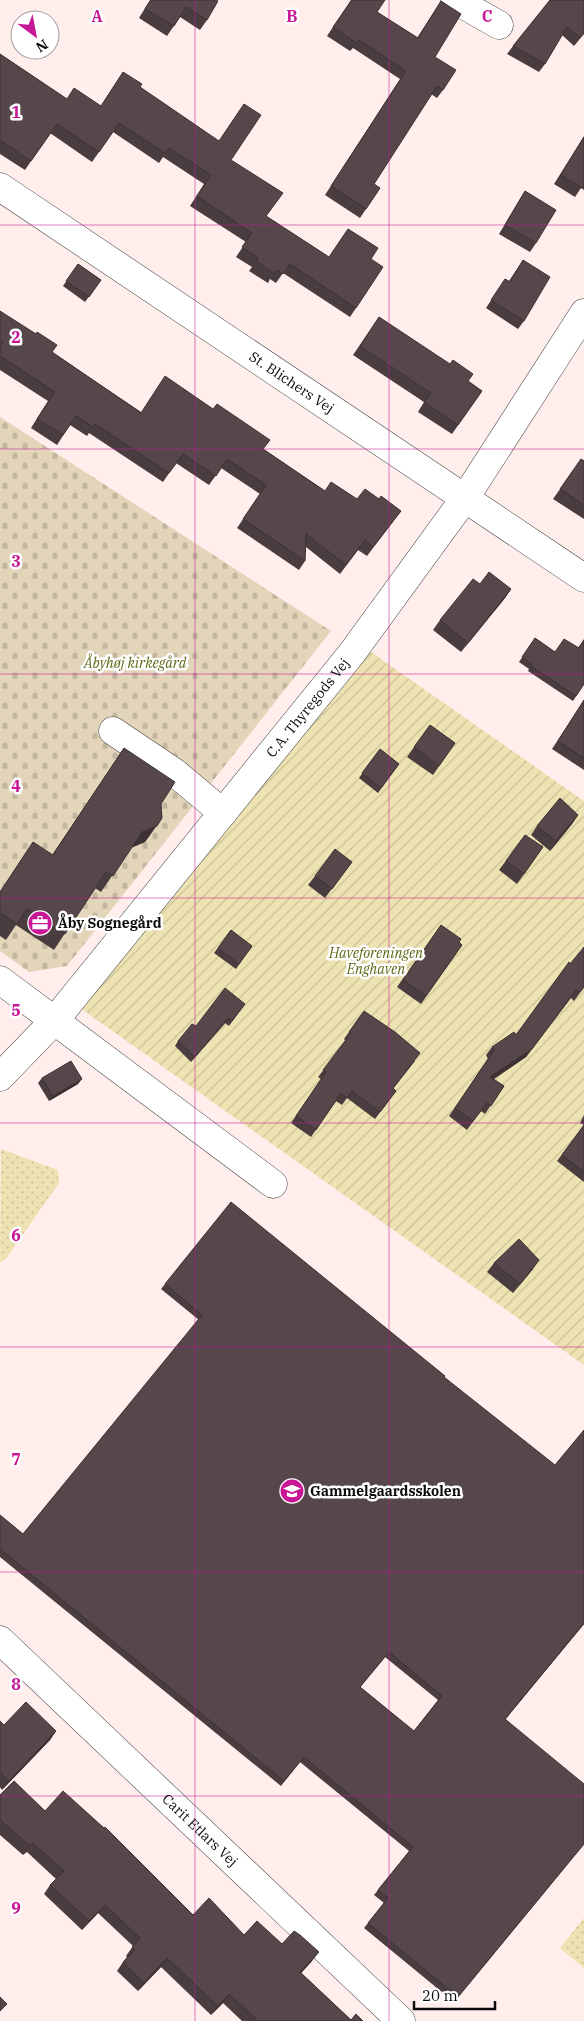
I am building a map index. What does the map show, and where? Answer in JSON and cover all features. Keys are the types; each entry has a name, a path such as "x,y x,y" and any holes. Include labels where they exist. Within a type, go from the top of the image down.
{"street":[{"path":"455,0 499,25"},
{"name":"St. Blichers Vej","path":"0,187 584,578"},
{"name":"C.A. Thyregods Vej","path":"0,1077 55,1020 352,653 465,498 584,313"},
{"path":"113,731 174,772 222,813"},
{"path":"0,980 272,1184"},
{"name":"Carit Etlars Vej","path":"0,1640 401,2021"}],"green space":[{"name":"Åbyhøj kirkegård","path":"0,417 331,631 67,966 29,972 0,951"},
{"name":"Haveforeningen Enghaven","path":"361,645 584,801 584,1365 73,1003"},
{"path":"1,1149 58,1170 59,1183 5,1260 0,1262"},
{"path":"584,1918 584,1968 560,1948"}],"building":[{"path":"151,0 218,1 207,20 186,7 174,26 145,9"},
{"path":"352,0 385,0 377,12 418,38 441,1 461,14 435,57 456,70 443,90 437,86 374,184 380,188 366,209 331,186 406,71 359,40 356,43 333,27"},
{"path":"550,0 584,0 584,33 580,37 567,27 545,64 513,46"},
{"path":"0,54 67,99 74,88 101,106 123,72 142,84 140,87 219,141 244,104 261,115 231,160 283,193 266,216 329,257 348,229 378,248 371,259 383,267 356,308 290,264 283,274 277,270 274,274 256,261 258,258 242,247 252,233 197,196 211,175 169,148 165,153 119,123 99,152 57,124 31,161 0,140"},
{"path":"584,137 584,184 582,188 561,175"},
{"path":"525,191 556,210 536,243 505,225"},
{"path":"523,260 550,277 524,321 491,300 505,279 510,282"},
{"path":"78,264 101,280 89,297 66,281"},
{"path":"0,311 57,345 52,352 141,413 165,376 213,409 217,404 270,440 263,449 325,491 331,482 357,499 365,489 379,499 381,496 401,511 373,547 365,540 346,565 306,534 305,561 243,519 266,485 227,459 216,476 183,454 169,473 95,424 93,427 76,416 63,435 37,419 55,392 0,356 0,346 3,342 0,340"},
{"path":"379,317 450,364 453,360 473,374 468,381 482,391 458,425 424,402 431,393 360,346"},
{"path":"581,459 584,461 584,505 560,489"},
{"path":"489,572 511,589 468,643 440,620 473,579 480,584"},
{"path":"535,638 555,652 564,639 579,648 584,640 584,684 576,696 531,666 532,664 522,657"},
{"path":"584,700 584,758 558,741"},
{"path":"430,725 455,743 439,766 414,747"},
{"path":"124,748 175,782 161,804 162,818 157,826 142,832 113,876 106,872 65,934 27,909 17,924 0,913 0,892 33,842 53,855"},
{"path":"380,749 399,764 381,788 362,773"},
{"path":"560,798 578,815 556,841 537,826"},
{"path":"525,835 543,847 524,874 506,861"},
{"path":"335,849 352,862 332,889 315,876"},
{"path":"441,925 461,939 459,942 462,945 426,996 403,980"},
{"path":"231,930 252,946 239,964 218,948"},
{"path":"584,947 584,987 580,992 576,990 532,1049 490,1077 504,1086 491,1106 487,1103 473,1121 455,1108 494,1050 492,1047 514,1032 516,1035 569,962 570,964"},
{"path":"225,988 245,1004 232,1021 228,1018 195,1057 178,1041 192,1024 196,1026"},
{"path":"364,1011 395,1032 420,1053 393,1088 396,1091 380,1112 352,1091 347,1098 341,1093 316,1130 296,1116 326,1072 323,1070 351,1033 349,1032"},
{"path":"71,1061 82,1079 53,1096 42,1078"},
{"path":"584,1125 584,1172 562,1155"},
{"path":"231,1202 444,1377 555,1465 584,1430 584,1623 505,1719 584,1784 584,1844 458,1997 368,1923 388,1898 378,1890 413,1847 304,1757 284,1781 0,1549 0,1515 23,1534 202,1315 165,1284","holes":["389,1652 442,1696 414,1731 360,1687"]},
{"path":"519,1239 539,1260 520,1284 494,1263"},
{"path":"26,1702 56,1731 9,1781 0,1772 0,1721 4,1725"},
{"path":"14,1781 45,1811 63,1791 105,1827 193,1915 209,1898 244,1935 257,1921 282,1944 294,1931 300,1935 319,1952 300,1972 351,2020 356,2014 363,2021 258,2021 229,1994 218,2006 167,1958 144,1983 123,1962 135,1950 132,1947 140,1938 105,1905 89,1921 50,1885 64,1871 33,1843 30,1846 0,1820 0,1795"},
{"path":"0,1997 7,2004 0,2011"}],"place":[{"name":"Åby Sognegård","path":"40,923"},
{"name":"Gammelgaardsskolen","path":"292,1491"}]}
